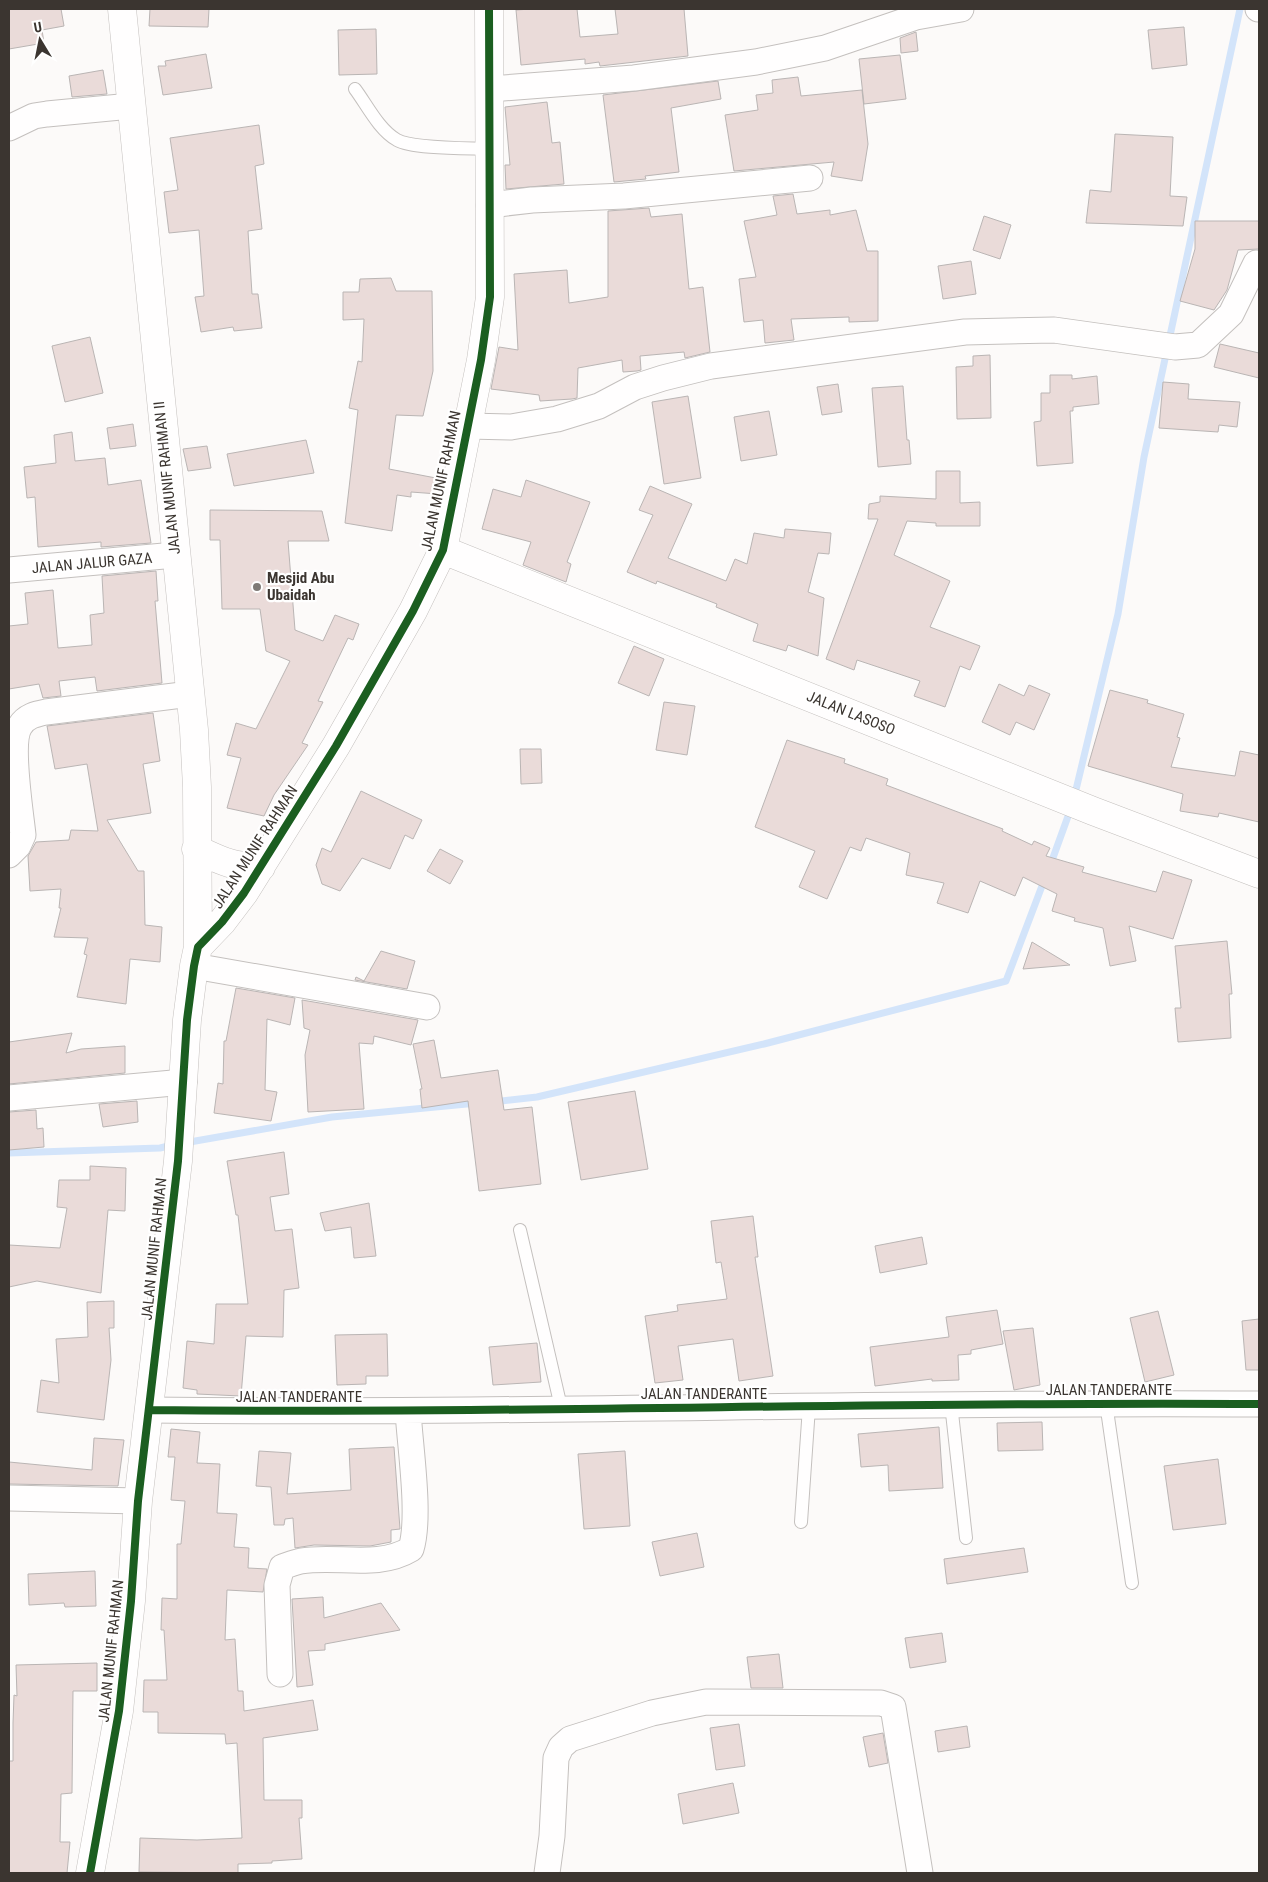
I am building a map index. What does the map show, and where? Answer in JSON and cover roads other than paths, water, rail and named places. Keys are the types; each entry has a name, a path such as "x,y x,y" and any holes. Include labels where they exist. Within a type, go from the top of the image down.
{"street":[{"name":"JALAN MUNIF RAHMAN II","path":"122,9 190,694 197,787 196,956"},
{"name":"JALAN MUNIF RAHMAN","path":"90,1873 120,1711 131,1601 138,1501 178,1161 188,1020 196,956 261,867 336,746 412,612 443,550 481,360 490,297 489,9"},
{"path":"490,89 634,78 756,62 825,48 916,16 961,9"},
{"path":"9,128 34,116 131,106"},
{"path":"489,205 532,200 624,196 810,178"},
{"path":"468,426 511,428 557,419 599,406 635,387 711,366 957,334 1054,330 1148,341 1175,347 1198,345 1231,314 1256,263"},
{"name":"JALAN LASOSO","path":"443,550 1055,794 1092,811 1259,874"},
{"name":"JALAN JALUR GAZA","path":"9,570 176,555"},
{"path":"9,855 18,846 23,836 16,759 16,735 19,726 29,716 46,712 190,694"},
{"path":"196,849 231,865 261,867"},
{"path":"196,956 427,1007"},
{"path":"9,1098 184,1082"},
{"name":"JALAN TANDERANTE","path":"149,1410 408,1411 561,1407 809,1407 1106,1403 1259,1404"},
{"path":"280,1674 277,1585 282,1567 301,1561 373,1559 401,1555 410,1549 414,1529 414,1503 408,1411"},
{"path":"9,1498 138,1501"},
{"path":"547,1873 552,1836 556,1758 561,1747 570,1739 652,1714 706,1702 880,1703 893,1707 920,1873"}],"lane":[{"path":"355,89 382,127 397,141 411,144 490,149"},
{"path":"520,1230 561,1407"},
{"path":"1106,1403 1132,1583"},
{"path":"951,1404 966,1538"},
{"path":"801,1522 809,1407"}],"waterway":[{"path":"1074,798 1118,614 1144,457 1240,9"},
{"path":"1050,866 1071,808"},
{"path":"493,1102 537,1097 764,1044 1006,981 1045,878"},
{"path":"184,1143 332,1117 477,1103"},
{"path":"9,1153 160,1148 173,1145"}],"place":[{"name":"Mesjid Abu Ubaidah","path":"257,587"}]}
